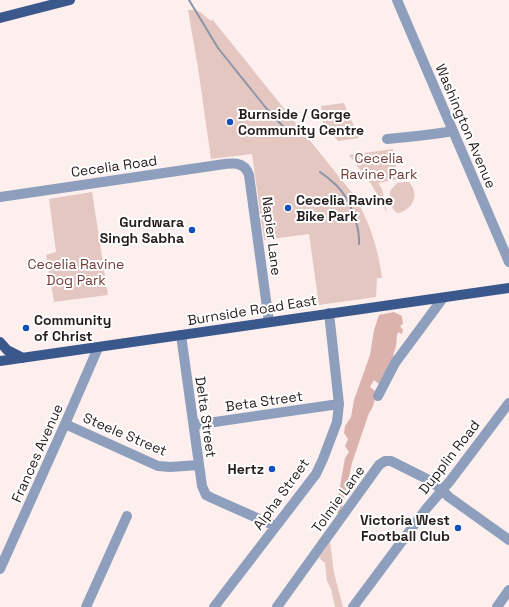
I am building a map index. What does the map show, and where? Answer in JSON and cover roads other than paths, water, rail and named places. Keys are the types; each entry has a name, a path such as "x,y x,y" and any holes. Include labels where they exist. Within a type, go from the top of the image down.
{"main road":[{"path":"0,18 70,0"},
{"name":"Burnside Road East","path":"0,361 509,288"},
{"path":"0,342 7,350 22,358"}],"street":[{"name":"Washington Avenue","path":"397,0 509,262"},
{"path":"387,139 418,135 430,136 453,131"},
{"name":"Cecelia Road","path":"0,197 232,163"},
{"name":"Napier Lane","path":"232,163 240,164 245,167 249,175 269,322"},
{"path":"378,396 395,363 443,298"},
{"name":"Alpha Street","path":"214,607 316,474 323,458 337,422 339,404 330,313"},
{"name":"Delta Street","path":"181,335 194,425 198,465 204,491 206,495 212,498 275,526"},
{"name":"Frances Avenue","path":"0,568 98,348"},
{"name":"Dupplin Road","path":"353,607 426,509 509,403"},
{"name":"Beta Street","path":"194,425 339,404"},
{"name":"Steele Street","path":"65,424 158,466 170,467 198,465"},
{"name":"Tolmie Lane","path":"277,607 379,465 385,461 391,461 429,480 449,497 509,540"},
{"path":"86,607 127,516"},
{"path":"497,607 509,590"}],"waterway":[{"path":"189,0 218,48 266,108 291,135"},
{"path":"320,172 342,191 350,205 358,229 359,244"}],"place":[{"name":"Burnside / Gorge Community Centre","path":"230,122"},
{"name":"Cecelia Ravine Bike Park","path":"288,208"},
{"name":"Gurdwara Singh Sabha","path":"192,230"},
{"name":"Community of Christ","path":"26,328"},
{"name":"Hertz","path":"272,469"},
{"name":"Victoria West Football Club","path":"458,528"}],"park label":[{"name":"Cecelia Ravine Park","path":"379,166"},
{"name":"Cecelia Ravine Dog Park","path":"76,272"}]}
